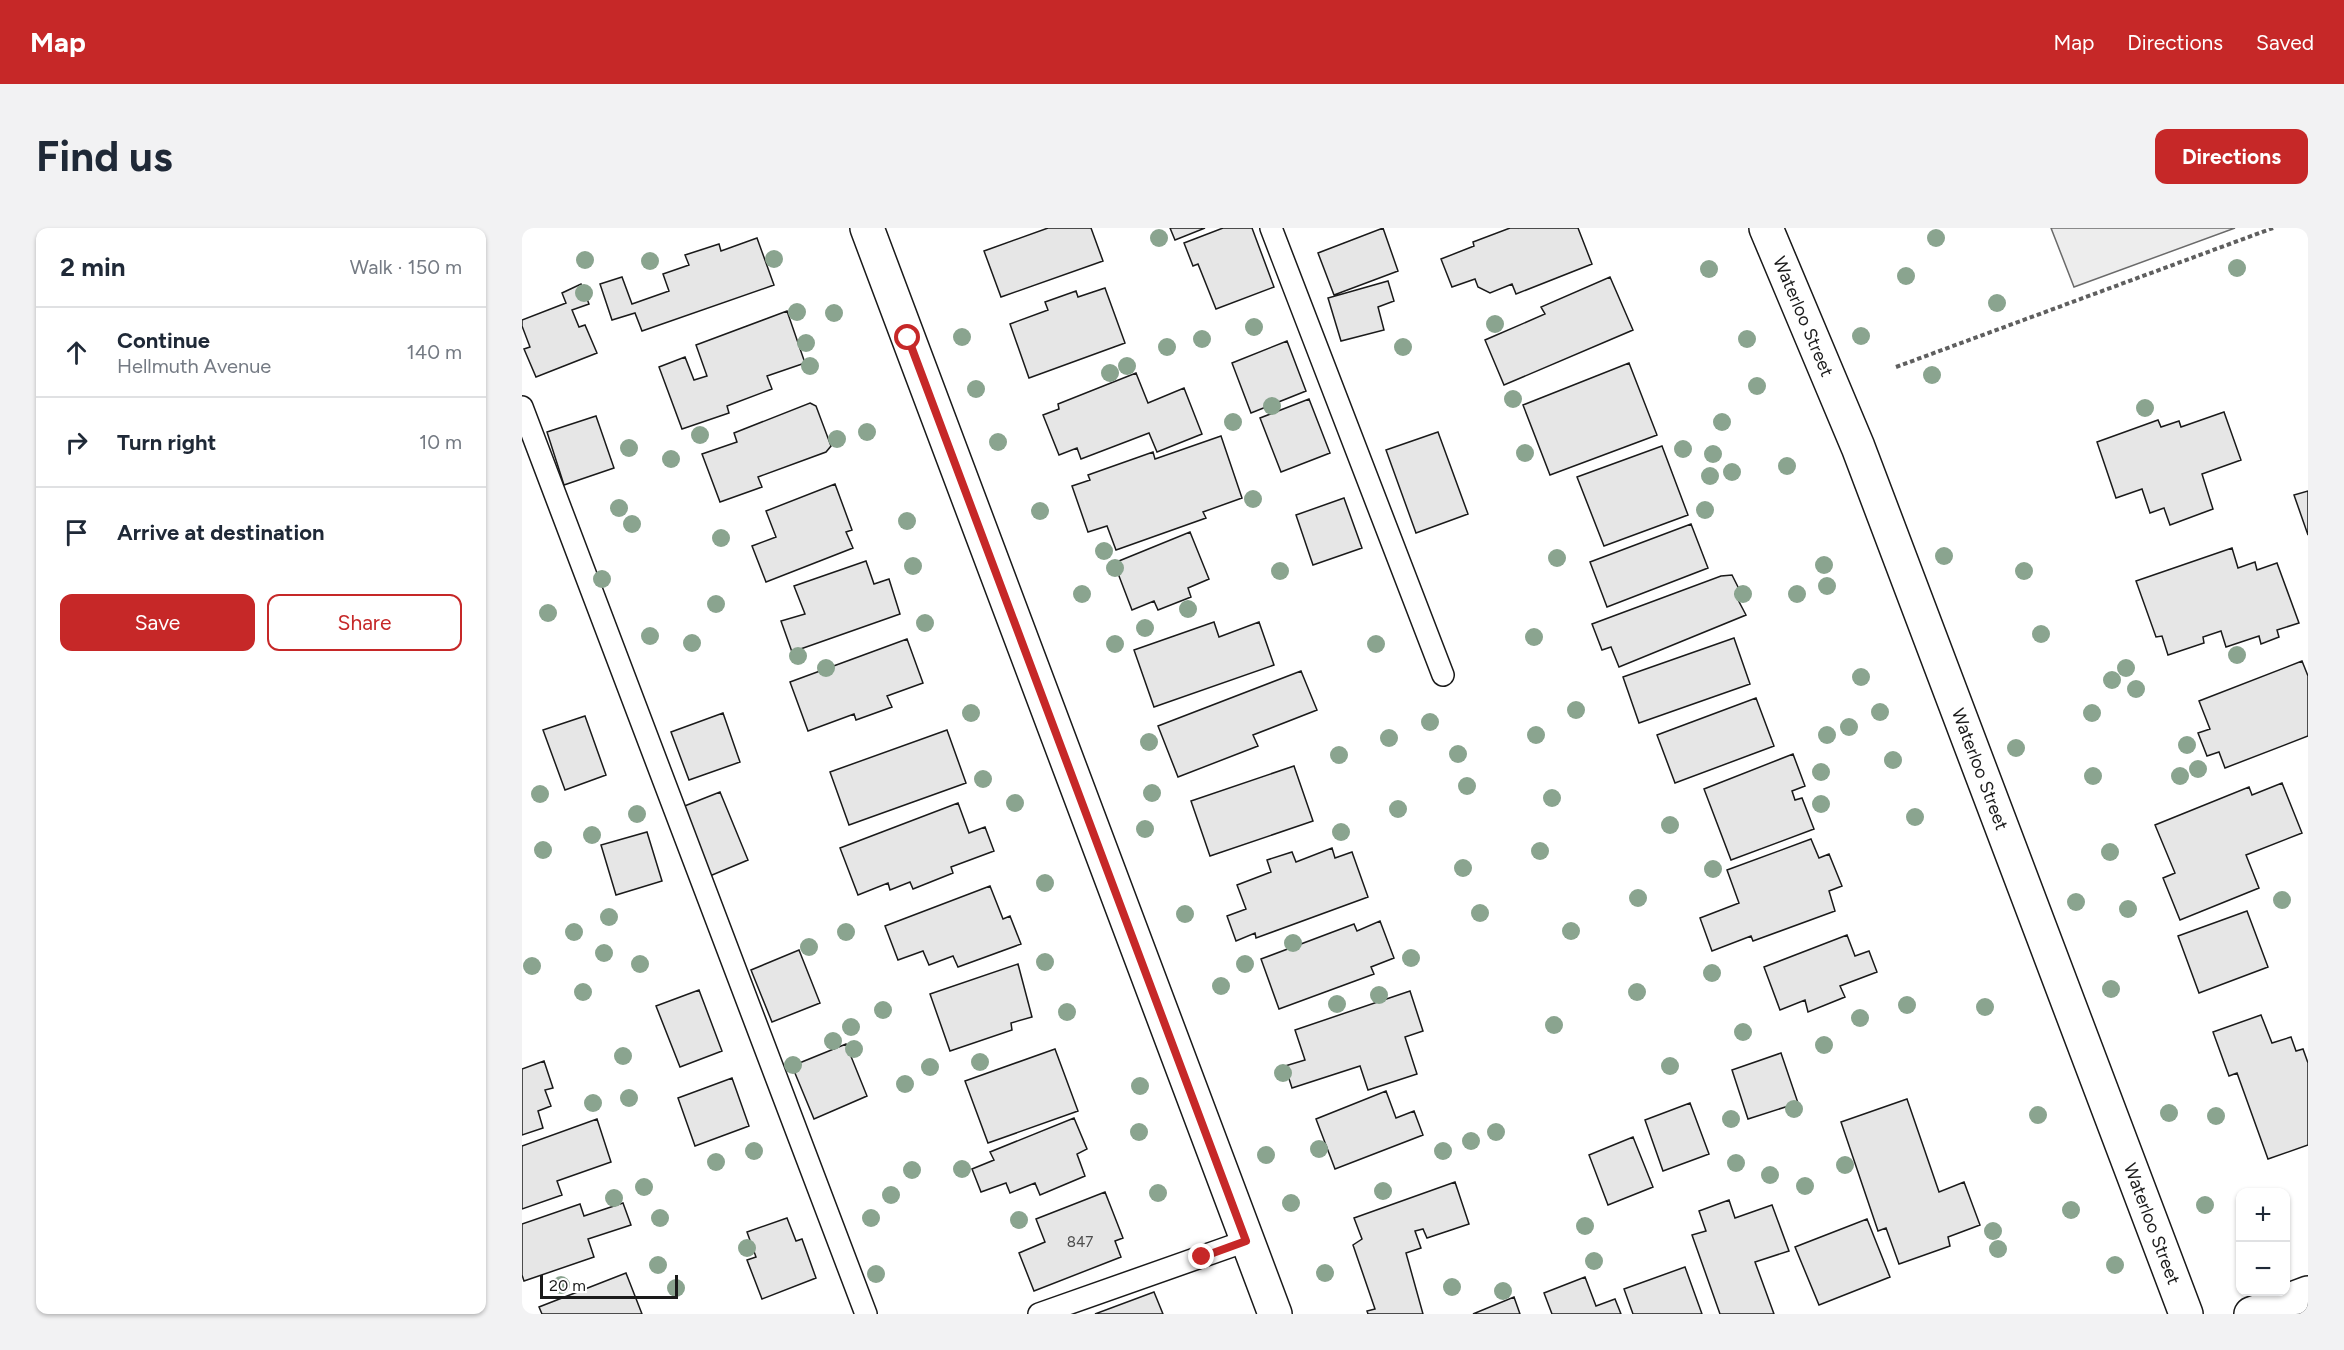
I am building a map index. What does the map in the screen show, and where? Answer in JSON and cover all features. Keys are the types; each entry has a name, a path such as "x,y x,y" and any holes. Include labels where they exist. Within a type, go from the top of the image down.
{"street":[{"path":"867,228 1275,1314"},
{"name":"Waterloo Street","path":"1766,228 1858,447 2186,1314"},
{"path":"2251,1314 2308,1293"}],"lane":[{"path":"1271,228 1443,675"},
{"path":"522,407 866,1314"},
{"path":"1039,1314 1246,1241"}],"path":[{"path":"1896,366 2273,228"}],"shaded area":[{"path":"2051,228 2235,228 2074,287"}],"building":[{"path":"1048,228 1091,228 1103,261 1001,297 984,251"},
{"path":"1170,228 1205,228 1175,240"},
{"path":"1223,228 1252,228 1274,287 1216,309 1198,264 1193,266 1184,243"},
{"path":"1383,228 1398,271 1334,295 1318,253"},
{"path":"1510,228 1578,228 1592,264 1516,294 1512,284 1490,293 1478,287 1475,279 1452,287 1441,259 1474,246 1473,242"},
{"path":"757,238 774,285 642,331 635,313 612,320 600,284 622,277 632,304 669,291 663,274 689,265 685,255 719,244 721,251"},
{"path":"1610,277 1633,330 1504,385 1485,340 1545,314 1541,307"},
{"path":"1388,281 1394,301 1378,307 1384,330 1341,341 1328,298"},
{"path":"581,284 589,304 572,310 579,327 585,325 597,353 536,377 524,349 530,347 522,320 566,303 562,293"},
{"path":"1105,288 1125,343 1029,378 1010,324 1048,310 1045,302 1076,291 1078,297"},
{"path":"787,311 805,363 767,376 772,389 727,406 729,413 682,429 659,367 685,357 694,380 707,376 696,345"},
{"path":"1287,341 1306,391 1251,413 1232,363"},
{"path":"1629,363 1657,435 1550,475 1523,405"},
{"path":"1136,373 1148,403 1184,388 1202,434 1157,452 1149,433 1081,459 1077,448 1059,455 1043,415 1059,409 1058,404"},
{"path":"1309,399 1330,453 1281,472 1260,418"},
{"path":"810,403 816,406 831,446 826,452 758,477 762,487 720,502 702,454 737,442 734,433"},
{"path":"2224,412 2241,460 2202,474 2213,509 2170,525 2164,508 2150,513 2142,489 2116,498 2097,442 2158,420 2161,427 2179,421 2181,427"},
{"path":"596,416 614,468 564,485 547,432"},
{"path":"1438,432 1468,514 1416,533 1386,450"},
{"path":"1221,436 1242,498 1203,512 1206,518 1116,550 1107,526 1088,532 1072,486 1090,480 1088,475 1153,452 1155,459"},
{"path":"1662,446 1688,515 1604,546 1577,477"},
{"path":"835,484 852,530 846,532 853,548 766,582 752,546 776,537 766,511"},
{"path":"2308,491 2308,535 2294,495"},
{"path":"1344,498 1362,548 1313,565 1296,515"},
{"path":"1691,524 1708,568 1607,607 1590,562"},
{"path":"1190,532 1209,579 1188,588 1191,597 1158,610 1154,601 1132,610 1114,563"},
{"path":"2232,548 2238,568 2255,562 2257,570 2277,563 2299,623 2277,630 2279,637 2261,644 2259,636 2226,647 2221,631 2203,637 2204,643 2168,655 2162,636 2156,637 2136,581"},
{"path":"866,561 874,584 889,579 900,614 792,652 781,621 805,614 794,586"},
{"path":"1732,575 1740,591 1735,594 1746,615 1619,667 1611,647 1602,650 1592,624 1721,576"},
{"path":"1214,622 1219,637 1259,622 1274,665 1154,707 1134,650"},
{"path":"1734,638 1750,684 1639,723 1623,677"},
{"path":"907,639 923,683 887,696 892,707 856,720 854,714 808,731 790,682"},
{"path":"2302,661 2308,676 2308,736 2225,768 2219,752 2207,756 2198,733 2210,729 2199,701"},
{"path":"1301,671 1317,710 1253,735 1258,746 1178,777 1158,726"},
{"path":"1756,698 1774,746 1675,783 1657,735"},
{"path":"723,713 740,762 689,780 671,732"},
{"path":"585,716 606,775 565,790 543,730"},
{"path":"947,730 966,783 849,825 830,772"},
{"path":"1793,754 1805,786 1792,791 1795,800 1802,798 1814,829 1731,860 1704,789"},
{"path":"1294,766 1313,821 1210,856 1191,801"},
{"path":"2282,783 2302,833 2246,855 2259,888 2180,920 2163,878 2175,873 2155,825 2249,787 2252,795"},
{"path":"720,792 748,860 705,878 677,809"},
{"path":"958,803 969,833 985,827 994,851 951,867 953,873 913,889 910,882 890,890 888,883 858,895 840,848"},
{"path":"647,832 662,881 616,895 601,845"},
{"path":"1811,839 1819,858 1829,854 1842,886 1829,891 1835,911 1753,941 1751,936 1712,951 1700,918 1739,903 1727,870"},
{"path":"1332,848 1335,858 1352,852 1368,897 1256,938 1255,933 1236,941 1227,916 1246,909 1237,885 1271,872 1267,860 1292,852 1296,862"},
{"path":"990,886 1003,919 1010,916 1021,944 958,967 953,956 929,965 923,951 898,960 885,926"},
{"path":"2247,911 2268,967 2199,993 2178,936"},
{"path":"1380,921 1394,958 1371,967 1374,974 1279,1009 1261,959 1354,924 1357,931"},
{"path":"1847,935 1855,956 1869,951 1877,972 1840,986 1845,997 1808,1012 1805,1000 1780,1010 1764,967"},
{"path":"799,950 820,1003 772,1022 751,970"},
{"path":"1018,964 1032,1017 1011,1023 1012,1030 950,1051 930,994"},
{"path":"699,990 722,1051 680,1067 656,1006"},
{"path":"1410,991 1423,1031 1405,1037 1417,1074 1368,1090 1360,1066 1292,1088 1285,1066 1305,1060 1295,1030"},
{"path":"2261,1015 2272,1043 2291,1037 2296,1051 2303,1049 2308,1063 2308,1145 2268,1159 2237,1073 2229,1076 2213,1032"},
{"path":"846,1044 867,1096 814,1119 792,1066"},
{"path":"1055,1049 1078,1111 988,1143 965,1081"},
{"path":"1781,1053 1798,1103 1748,1119 1732,1070"},
{"path":"544,1061 553,1088 545,1090 551,1106 538,1111 543,1128 522,1135 522,1069"},
{"path":"732,1078 749,1126 695,1146 678,1098"},
{"path":"1386,1091 1396,1118 1414,1111 1423,1135 1335,1169 1316,1119"},
{"path":"1907,1099 1939,1192 1964,1182 1980,1225 1948,1237 1950,1246 1899,1264 1886,1228 1878,1231 1841,1122"},
{"path":"1690,1103 1709,1154 1663,1171 1645,1120"},
{"path":"1074,1118 1087,1149 1077,1154 1085,1176 1040,1195 1035,1183 1010,1193 1006,1183 981,1192 972,1169 994,1160 990,1152"},
{"path":"597,1119 611,1162 557,1181 562,1195 522,1209 522,1146"},
{"path":"1633,1137 1653,1187 1608,1205 1589,1155"},
{"path":"1455,1182 1469,1224 1427,1238 1423,1229 1415,1231 1421,1248 1406,1253 1423,1314 1368,1314 1367,1311 1375,1309 1353,1245 1362,1239 1354,1218"},
{"path":"1105,1192 1123,1238 1115,1241 1121,1257 1034,1291 1019,1253 1045,1242 1036,1219"},
{"path":"1729,1200 1735,1218 1772,1205 1789,1251 1755,1262 1774,1314 1720,1314 1692,1235 1706,1231 1699,1211"},
{"path":"623,1203 631,1225 588,1239 594,1257 524,1281 522,1224 580,1204 584,1216"},
{"path":"787,1218 796,1241 802,1239 816,1278 762,1299 747,1260 756,1257 747,1232"},
{"path":"1867,1219 1890,1277 1819,1305 1795,1247"},
{"path":"1685,1267 1702,1314 1633,1314 1624,1289"},
{"path":"626,1273 642,1314 542,1314 539,1307"},
{"path":"1585,1277 1596,1306 1615,1299 1621,1314 1552,1314 1544,1293"},
{"path":"1154,1292 1163,1314 1095,1314"},
{"path":"1514,1297 1520,1314 1473,1314"}],"route":[{"path":"908,338 1246,1241 1202,1257"}]}
